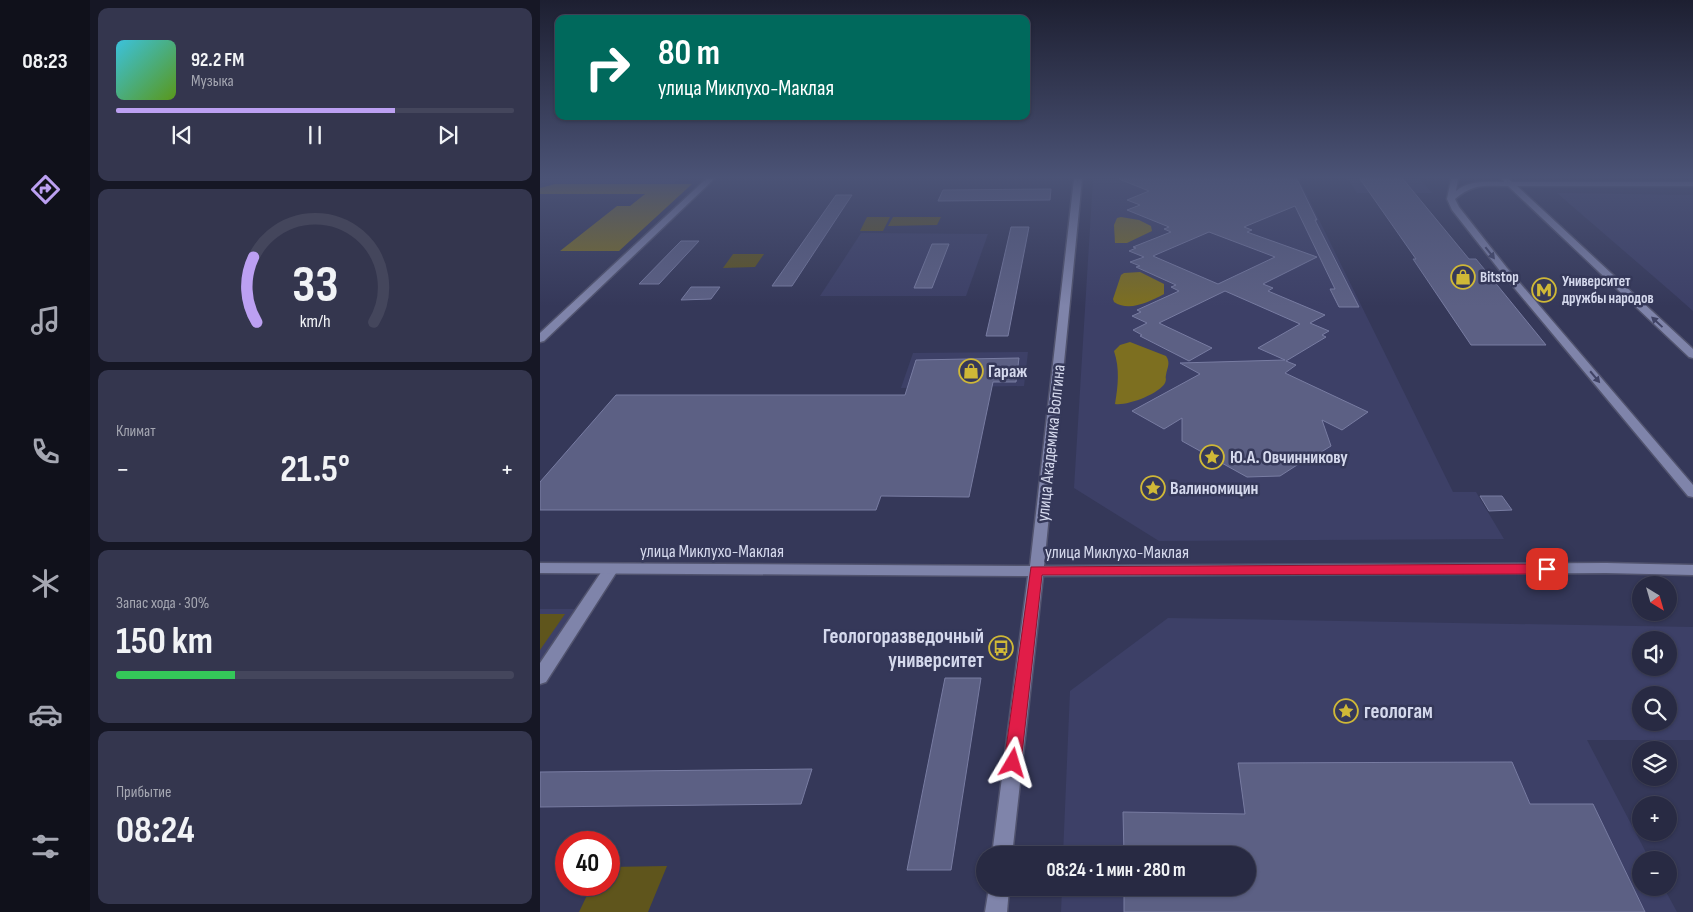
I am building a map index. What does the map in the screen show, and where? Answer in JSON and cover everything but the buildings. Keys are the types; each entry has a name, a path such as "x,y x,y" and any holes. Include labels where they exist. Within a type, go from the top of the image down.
{"street":[{"path":"540,339 665,222"},
{"name":"улица Академика Волгина","path":"1003,846 1036,571 1073,222"},
{"path":"1466,222 1504,270 1693,493"},
{"path":"1551,222 1693,355"},
{"name":"улица Миклухо-Маклая","path":"540,568 1036,571 1606,568 1693,570"},
{"path":"540,677 611,569"},
{"path":"996,912 998,896"}],"shaded area":[{"path":"597,222 651,222 619,251 560,251"},
{"path":"865,222 888,222 883,231 860,231"},
{"path":"890,222 939,222 937,225 888,226"},
{"path":"1090,222 1320,222 1453,492 1476,492 1504,539 1159,541 1074,488"},
{"path":"1115,222 1142,222 1151,226 1152,231 1127,243 1115,243"},
{"path":"1590,222 1693,222 1693,311"},
{"path":"861,233 988,234 966,296 820,296"},
{"path":"733,254 764,254 755,267 723,268"},
{"path":"1140,272 1164,284 1164,294 1139,305 1126,306 1114,302 1113,299 1121,275 1124,273"},
{"path":"1130,342 1166,356 1168,363 1166,381 1162,387 1150,395 1127,403 1115,404 1118,378 1114,351 1120,345"},
{"path":"1028,352 1024,386 901,388 913,353"},
{"path":"540,609 576,609 540,663"},
{"path":"540,614 565,614 540,650"},
{"path":"1168,618 1693,627 1693,740 1587,740 1632,826 1632,841 1640,841 1645,851 1632,851 1632,896 1668,896 1677,912 1061,912 1062,896 1256,896 1256,846 1063,846 1070,691"},
{"path":"667,866 648,912 579,912 587,896 620,896 620,867"}],"place":[{"name":"Bitstop","path":"1463,277"},
{"name":"Университет дружбы народов","path":"1544,290"},
{"name":"Гараж","path":"971,371"},
{"name":"Ю.А. Овчинникову","path":"1212,457"},
{"name":"Валиномицин","path":"1153,488"},
{"name":"Геологоразведочный университет","path":"1001,648"},
{"name":"геологам","path":"1346,711"}],"route":[{"path":"1013,763 1036,571 1547,569"}]}
